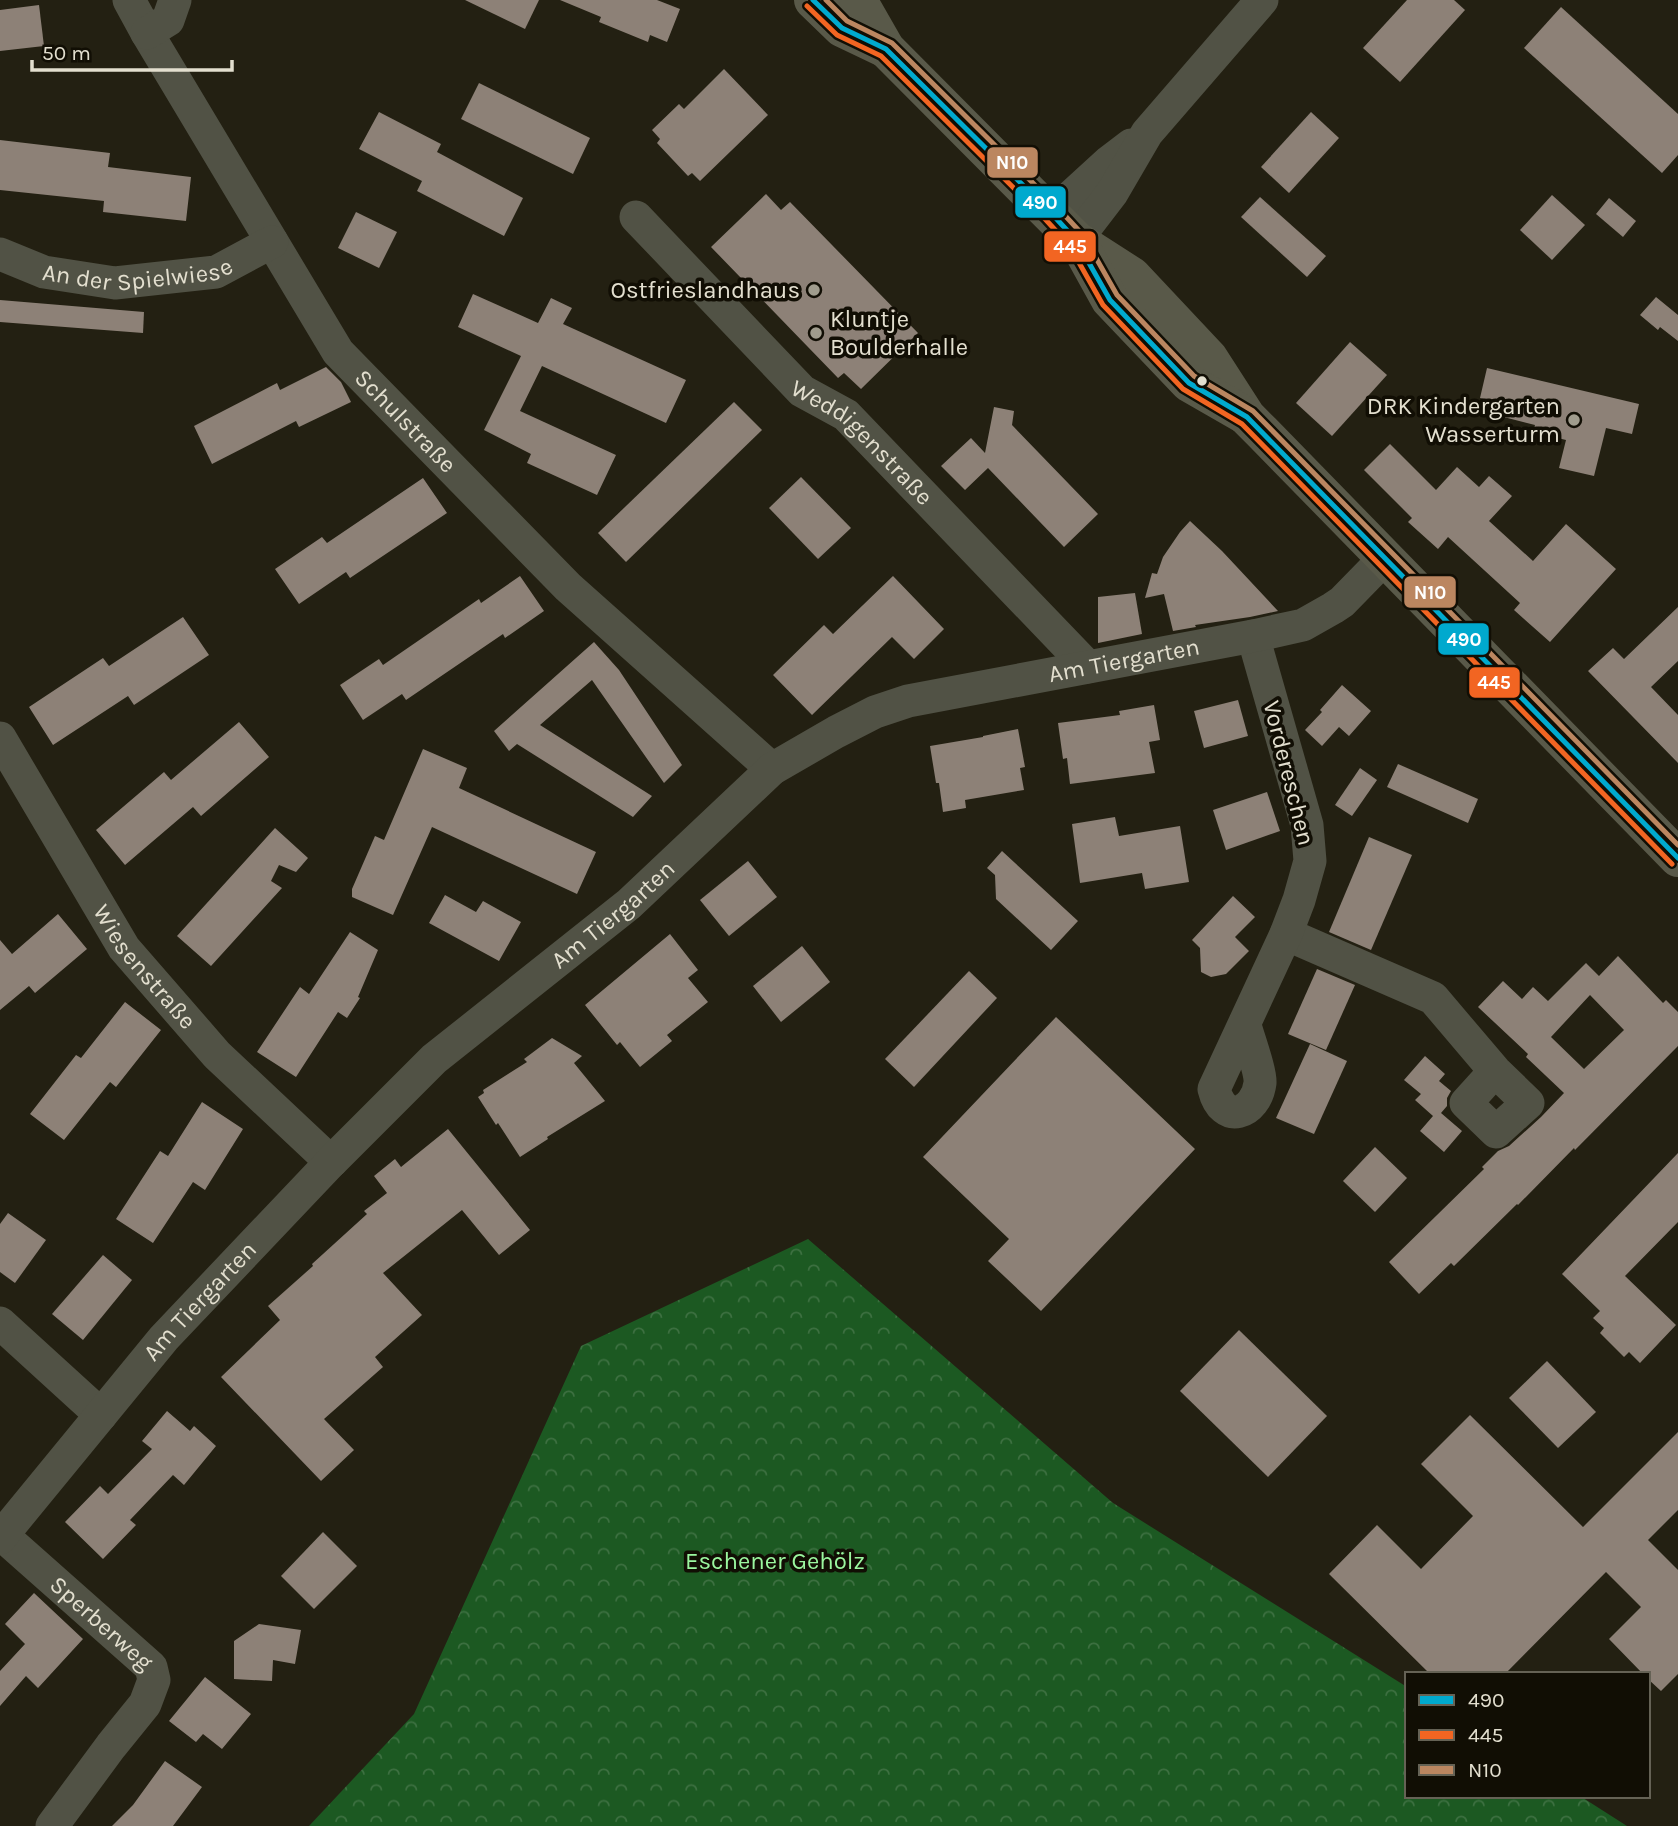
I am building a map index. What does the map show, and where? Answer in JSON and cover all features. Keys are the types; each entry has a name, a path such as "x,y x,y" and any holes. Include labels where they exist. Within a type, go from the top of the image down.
{"main road":[{"path":"813,0 842,28 886,49"},
{"path":"858,0 886,49 1064,227 1110,300 1180,374 1189,383 1247,417 1678,858"}],"street":[{"name":"Schulstraße","path":"129,0 338,352 568,587 772,769"},
{"path":"147,33 168,20 175,0"},
{"path":"1064,227 1110,160 1147,133 1262,0"},
{"name":"Weddigenstraße","path":"636,217 802,391 846,415 1088,667"},
{"name":"An der Spielwiese","path":"0,254 44,272 114,284 216,272 272,242"},
{"name":"Am Tiergarten","path":"1,1537 164,1338 331,1162 435,1059 629,904 772,769 866,716 908,701 1303,625 1342,602 1384,559"},
{"name":"Vordereschen","path":"1245,1025 1286,934 1310,861 1307,825 1253,636"},
{"name":"Wiesenstraße","path":"0,738 124,948 217,1055 331,1162"},
{"path":"1286,934 1433,998 1495,1071"},
{"path":"0,1323 100,1415"},
{"name":"Sperberweg","path":"1,1537 151,1667 154,1679 145,1704 52,1826"}],"green space":[{"name":"Eschener Gehölz","path":"808,1239 1113,1503 1405,1686 1405,1798 1583,1798 1627,1826 309,1826 414,1714 581,1346"}],"building":[{"path":"465,0 539,0 525,29"},
{"path":"560,0 657,0 680,9 667,42 650,35 648,42 599,22 601,17"},
{"path":"1407,0 1454,0 1465,10 1400,82 1363,48"},
{"path":"39,5 44,46 0,51 0,10"},
{"path":"1561,7 1678,114 1678,155 1662,173 1524,48"},
{"path":"724,69 768,115 700,181 692,173 688,176 657,143 660,139 652,130 679,104 684,109"},
{"path":"479,83 590,138 573,174 461,119"},
{"path":"379,112 441,144 437,152 523,198 504,236 417,191 422,181 359,149"},
{"path":"1311,112 1339,138 1289,193 1261,167"},
{"path":"0,140 110,153 108,167 191,177 186,221 103,212 104,201 0,190"},
{"name":"Ostfrieslandhaus","path":"766,194 781,210 790,202 918,333 861,389 844,373 838,378 711,247"},
{"path":"1552,195 1585,225 1552,260 1520,230"},
{"path":"1260,197 1326,256 1307,277 1241,217"},
{"path":"1609,198 1636,221 1623,237 1596,214"},
{"path":"356,212 397,232 379,268 338,248"},
{"path":"473,294 538,323 551,298 572,308 563,324 686,380 666,423 542,366 520,411 616,455 597,495 527,463 531,454 484,430 521,356 458,327"},
{"path":"1656,297 1678,315 1678,341 1660,327 1658,330 1640,315"},
{"path":"0,300 144,312 143,333 0,322"},
{"path":"1350,342 1387,375 1332,436 1296,403"},
{"path":"326,367 341,382 351,402 299,427 296,421 212,464 194,426 277,383 280,390"},
{"name":"DRK Kindergarten Wasserturm","path":"1487,368 1639,404 1632,434 1606,428 1594,476 1559,468 1566,440 1533,432 1535,425 1492,414 1495,402 1480,398"},
{"path":"734,402 762,430 626,562 598,533"},
{"path":"994,407 1014,411 1012,425 1098,514 1064,547 988,468 965,490 941,466 971,438 985,453"},
{"path":"1390,444 1436,490 1457,467 1479,487 1489,476 1512,496 1489,521 1533,561 1566,524 1616,569 1550,642 1514,610 1520,603 1448,537 1438,549 1408,522 1412,518 1364,470"},
{"path":"801,477 851,528 818,559 769,508"},
{"path":"423,478 447,513 350,578 346,572 299,604 275,569 322,537 327,543"},
{"path":"1190,521 1278,611 1173,631 1164,594 1145,598 1152,573 1157,574 1163,557"},
{"path":"520,576 544,611 505,638 503,634 406,700 402,694 363,720 340,685 379,659 383,665 479,599 481,603"},
{"path":"893,576 944,629 914,659 892,637 812,715 773,675 824,625 833,634"},
{"path":"1135,593 1142,634 1098,643 1098,597"},
{"path":"1678,607 1678,661 1651,687 1678,715 1678,763 1588,671 1613,648 1624,659"},
{"path":"183,617 209,655 134,705 128,696 53,745 29,707 103,658 109,666"},
{"path":"594,642 619,670 682,765 664,783 592,680 540,725 652,796 633,817 517,744 509,751 494,731"},
{"path":"1342,685 1371,711 1349,736 1339,727 1322,746 1305,730"},
{"path":"1238,700 1248,736 1204,748 1194,711"},
{"path":"1154,705 1160,740 1149,742 1155,773 1070,784 1058,723 1120,715 1119,711"},
{"path":"239,722 269,757 201,816 193,807 125,865 96,830 164,772 171,780"},
{"path":"1018,729 1025,767 1020,768 1024,790 965,800 966,808 943,812 930,746"},
{"path":"423,749 467,768 459,788 596,852 577,894 432,827 393,915 352,897 352,889 375,836 384,840"},
{"path":"1398,764 1478,799 1468,823 1387,787"},
{"path":"1360,768 1377,780 1352,816 1335,805"},
{"path":"1267,792 1280,831 1226,850 1213,810"},
{"path":"1115,817 1119,836 1180,826 1189,882 1145,889 1142,873 1080,883 1072,824"},
{"path":"275,828 308,858 296,872 279,865 271,881 282,888 211,966 177,936"},
{"path":"1369,837 1412,855 1371,950 1329,932"},
{"path":"1002,851 1078,921 1051,950 996,899 995,875 987,868"},
{"path":"748,861 777,897 729,936 700,900"},
{"path":"445,895 476,912 483,901 521,922 499,961 429,923"},
{"path":"1233,896 1255,917 1235,937 1249,951 1226,974 1211,977 1201,972 1200,948 1192,940"},
{"path":"58,914 87,949 35,993 29,986 0,1010 0,940 12,954"},
{"path":"350,932 378,950 358,997 360,998 347,1018 338,1012 296,1077 257,1052 300,987 309,994"},
{"path":"670,934 698,970 688,978 708,1002 667,1035 672,1041 640,1067 620,1042 617,1045 585,1005"},
{"path":"802,946 830,982 781,1022 753,986"},
{"path":"1618,956 1663,1003 1666,1000 1678,1012 1678,1046 1518,1205 1454,1266 1451,1263 1419,1294 1389,1262 1484,1169 1482,1167 1498,1151 1509,1146 1564,1093 1526,1057 1528,1054 1478,1007 1503,981 1522,999 1533,987 1548,1001 1586,963 1599,976","holes":["1590,995 1624,1030 1584,1069 1551,1037"]},
{"path":"1317,969 1355,985 1326,1050 1288,1034"},
{"path":"969,971 997,998 914,1087 885,1059"},
{"path":"125,1002 161,1030 116,1087 110,1082 64,1140 30,1114 76,1055 81,1058"},
{"path":"1056,1017 1195,1149 1041,1311 988,1261 1009,1239 923,1157"},
{"path":"552,1038 582,1056 574,1063 605,1101 520,1157 478,1097 484,1093 483,1090 527,1062 524,1059"},
{"path":"1310,1044 1347,1061 1314,1134 1276,1118"},
{"path":"1425,1056 1445,1074 1439,1081 1451,1091 1447,1106 1441,1113 1462,1131 1444,1152 1420,1131 1433,1116 1415,1100 1421,1094 1404,1080"},
{"path":"202,1102 243,1129 205,1190 193,1182 153,1243 116,1219 160,1151 168,1156"},
{"path":"448,1129 530,1230 499,1255 462,1210 383,1273 422,1315 375,1357 383,1367 324,1419 354,1450 321,1481 221,1377 280,1320 268,1306 367,1214 364,1211 387,1193 374,1176 395,1159 401,1167"},
{"path":"1375,1147 1407,1178 1375,1212 1343,1181"},
{"path":"1678,1153 1678,1222 1625,1276 1676,1325 1640,1363 1629,1352 1624,1357 1600,1333 1604,1328 1593,1318 1600,1311 1562,1274"},
{"path":"8,1213 46,1240 15,1283 0,1272 0,1224"},
{"path":"103,1255 132,1280 83,1340 52,1314"},
{"path":"1239,1330 1327,1416 1268,1477 1180,1391"},
{"path":"1547,1361 1596,1412 1558,1448 1509,1398"},
{"path":"167,1411 190,1431 194,1426 216,1446 184,1485 173,1475 130,1520 136,1525 103,1559 65,1522 100,1486 108,1494 152,1449 142,1441"},
{"path":"1470,1415 1583,1527 1678,1432 1678,1510 1648,1540 1678,1570 1678,1674 1661,1691 1650,1681 1650,1672 1641,1672 1609,1639 1641,1607 1606,1572 1507,1672 1428,1672 1329,1574 1377,1525 1421,1569 1473,1516 1421,1464"},
{"path":"323,1532 357,1566 314,1609 281,1576"},
{"path":"34,1593 83,1639 38,1688 26,1676 0,1706 0,1671 25,1644 5,1624"},
{"path":"259,1624 301,1630 295,1664 273,1660 272,1681 234,1679 234,1641"},
{"path":"205,1677 251,1714 222,1749 203,1734 196,1742 169,1721"},
{"path":"165,1761 202,1787 173,1826 112,1826 133,1805"}],"transit line":[{"name":"490","path":"813,0 842,28 886,49 1076,240 1110,300 1189,383 1247,417 1678,858"},
{"name":"N10","path":"826,0 847,21 892,43 1083,235 1117,295 1194,376 1253,411 1678,845"},
{"name":"445","path":"807,6 837,35 881,56 1069,245 1103,305 1183,389 1242,424 1672,864"}],"place":[{"name":"Ostfrieslandhaus","path":"814,290"},
{"name":"Kluntje Boulderhalle","path":"816,333"},
{"name":"DRK Kindergarten Wasserturm","path":"1574,420"}]}
